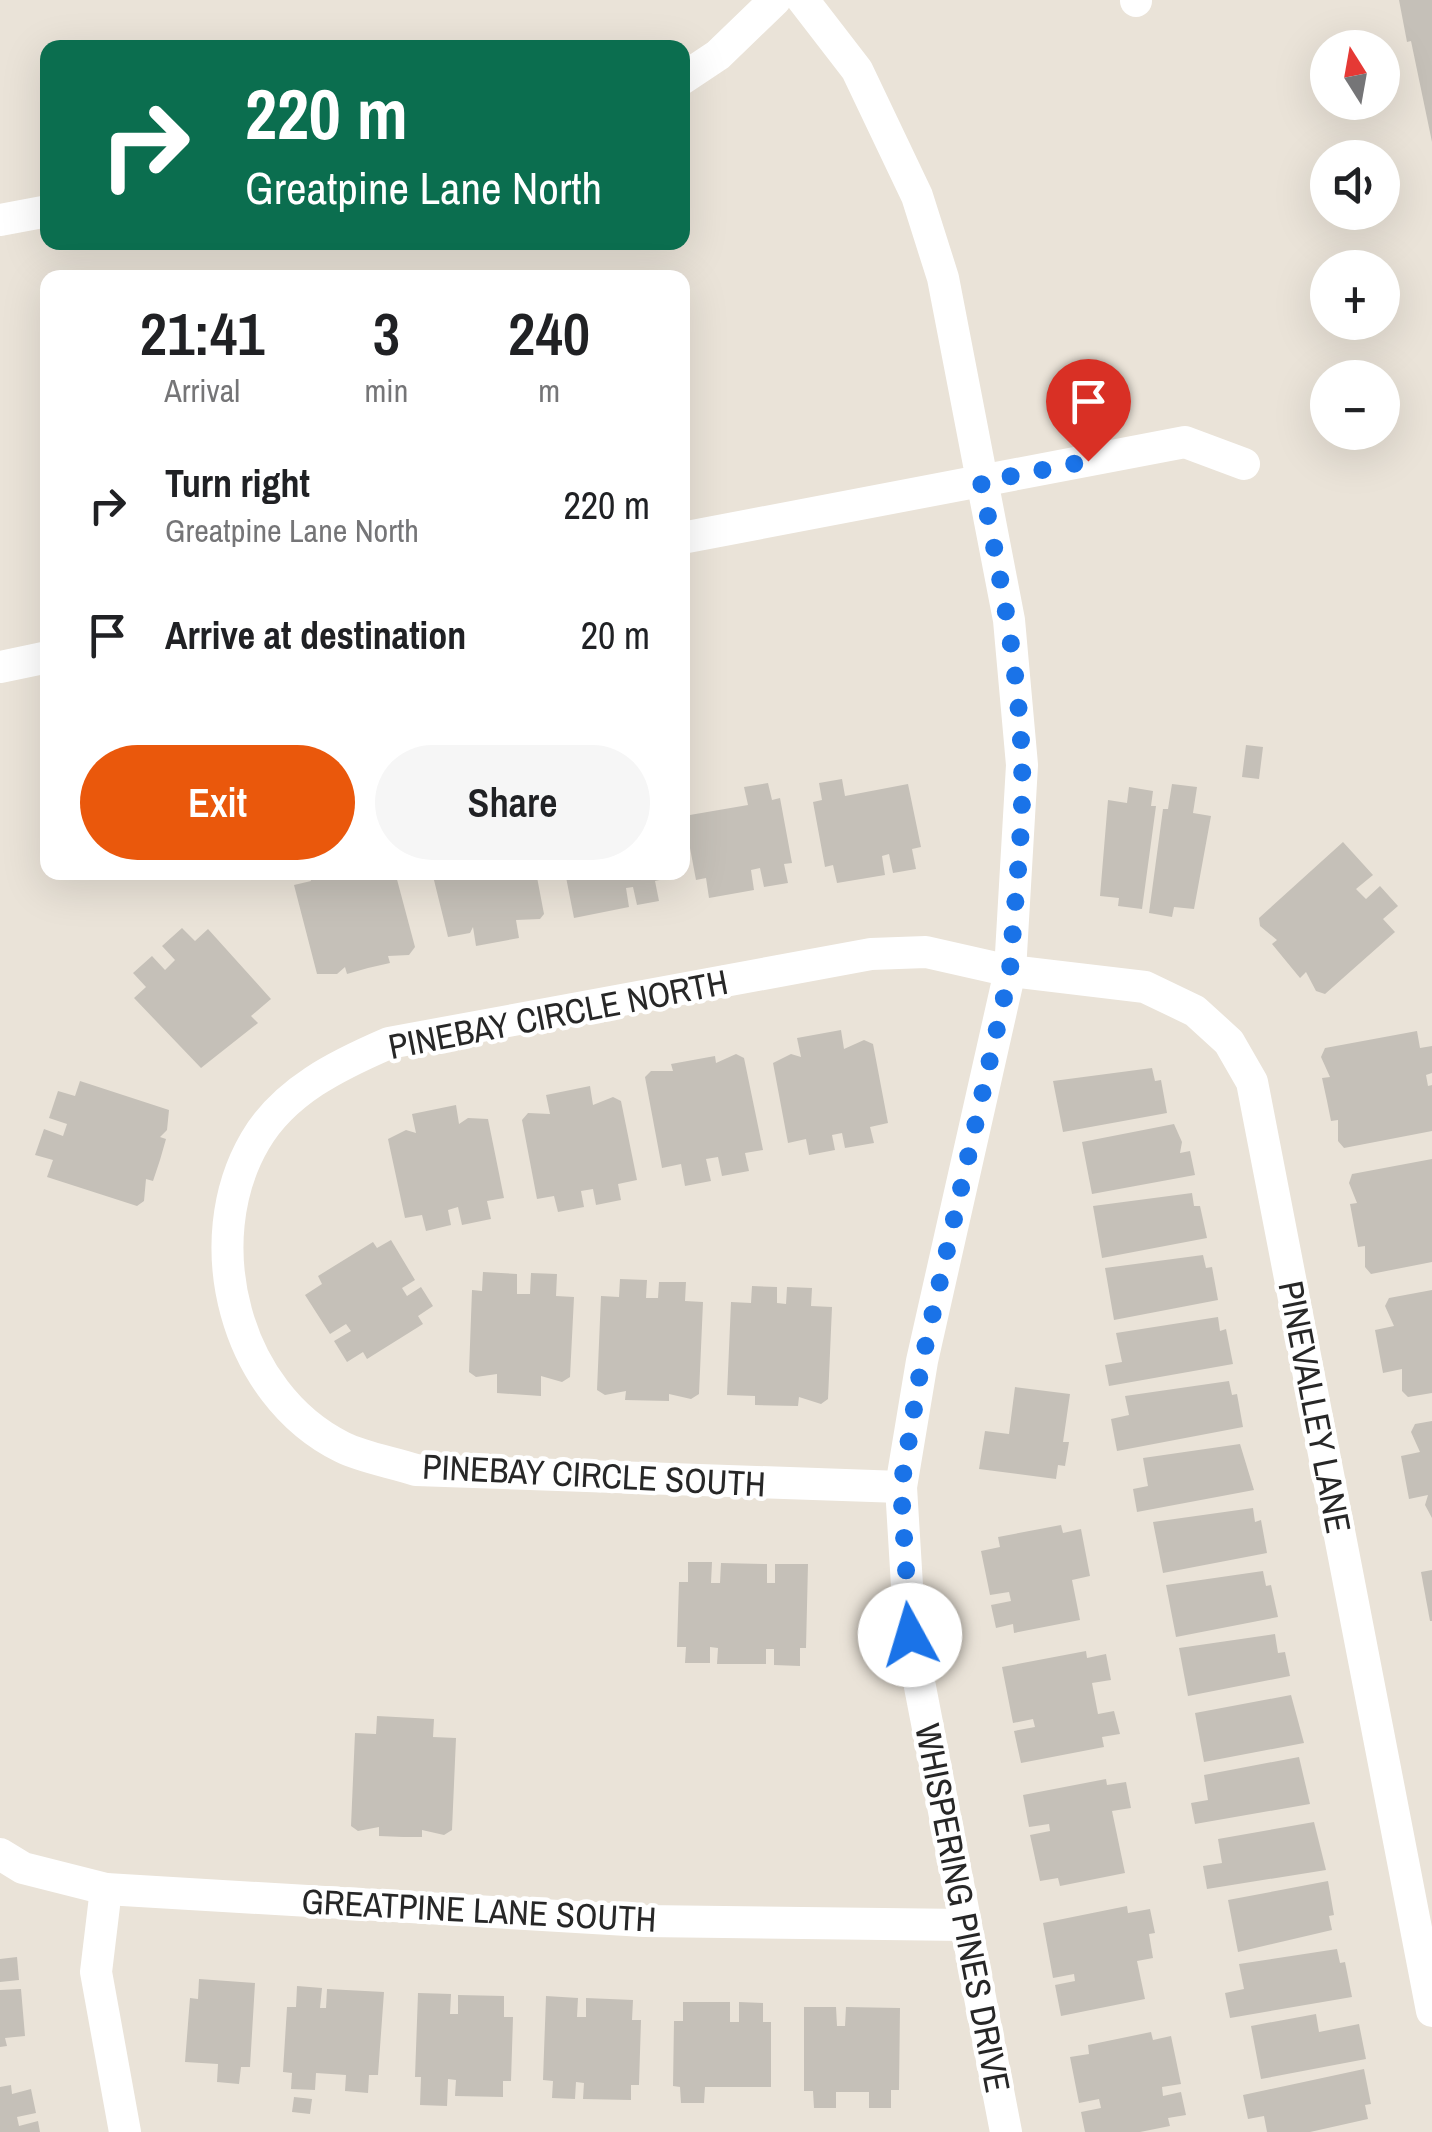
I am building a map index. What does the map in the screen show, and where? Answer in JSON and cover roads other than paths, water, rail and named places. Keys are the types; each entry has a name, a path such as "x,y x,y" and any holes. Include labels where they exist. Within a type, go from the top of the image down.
{"street":[{"path":"690,74 718,55 775,0"},
{"name":"WHISPERING PINES DRIVE","path":"804,0 857,70 917,196 943,278 1009,620 1022,765 1010,971 922,1361 901,1487 910,1635 1006,2132"},
{"path":"0,220 40,212"},
{"path":"690,537 1186,442 1244,464"},
{"path":"0,667 40,659"},
{"name":"PINEBAY CIRCLE NORTH","path":"228,1256 232,1196 256,1140 293,1096 336,1066 389,1043 871,954 926,952 1010,971"},
{"name":"PINEVALLEY LANE","path":"1010,971 1145,988 1162,995 1196,1011 1230,1042 1252,1082 1432,2010"},
{"name":"PINEBAY CIRCLE SOUTH","path":"228,1256 236,1316 254,1363 290,1408 342,1447 416,1470 901,1487"},
{"name":"GREATPINE LANE SOUTH","path":"0,1854 23,1868 106,1890 644,1921 965,1924"},
{"path":"106,1890 96,1972 126,2132"}]}
